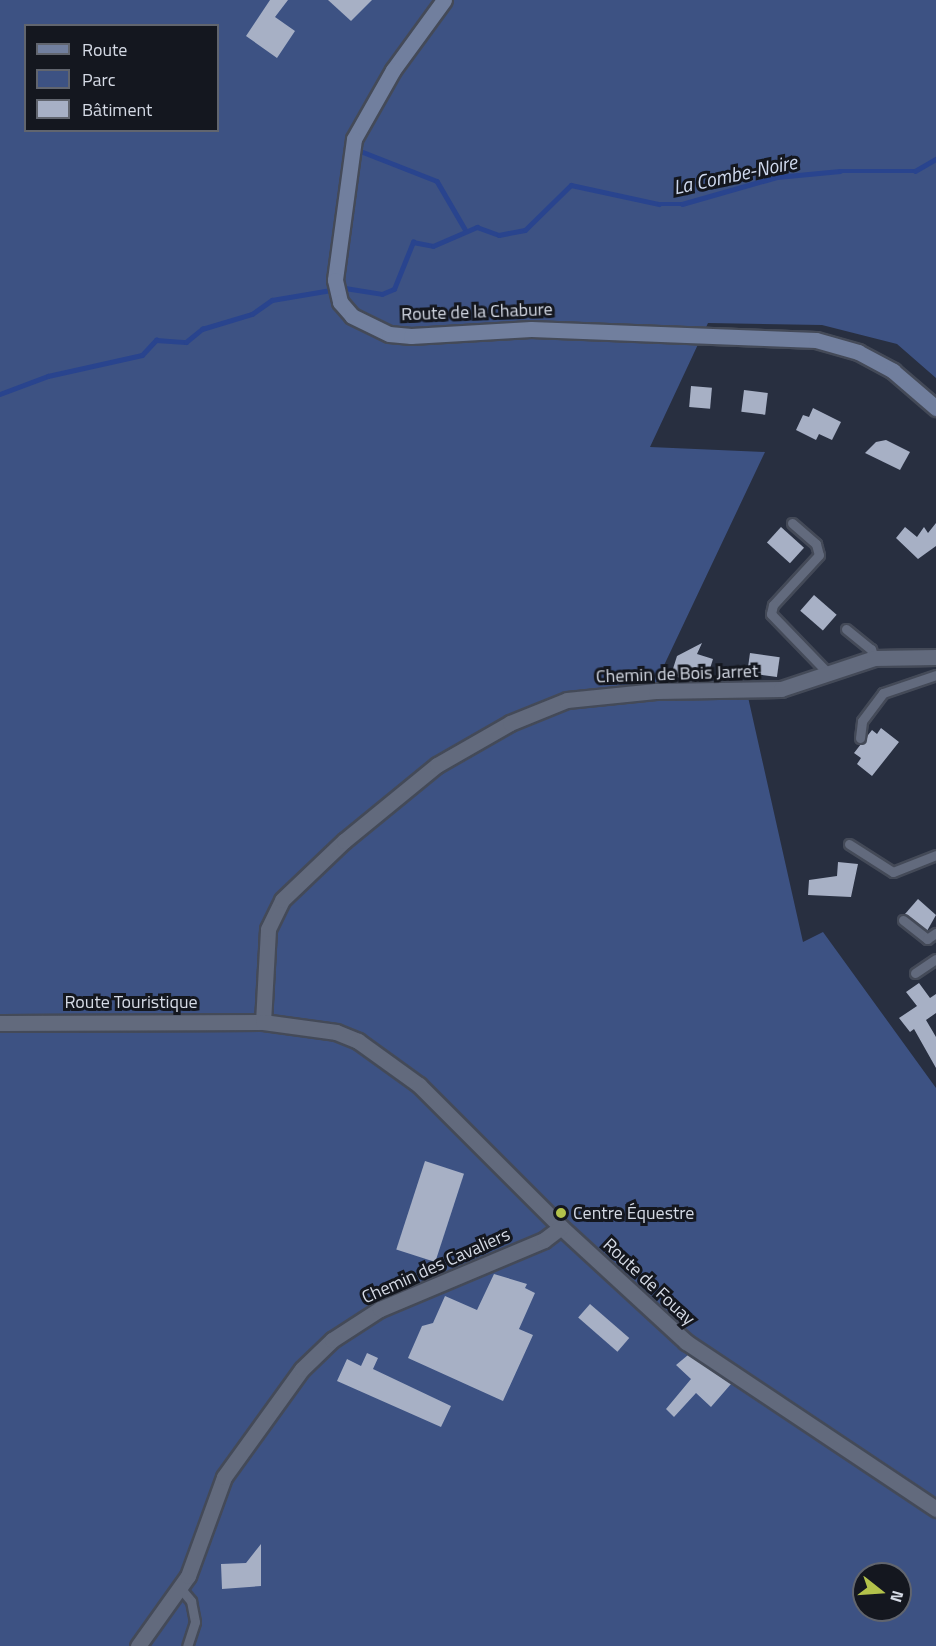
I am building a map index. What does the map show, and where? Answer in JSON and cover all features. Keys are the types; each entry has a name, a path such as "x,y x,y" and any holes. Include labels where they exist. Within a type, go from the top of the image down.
{"main road":[{"name":"Route de la Chabure","path":"444,0 381,89 354,139 335,280 340,302 352,316 389,334 411,336 531,328 816,340 858,352 893,370 936,408"}],"street":[{"name":"Chemin de Bois Jarret","path":"262,1022 268,929 282,900 344,841 437,765 510,723 567,700 656,691 782,689 830,675 874,658 936,657"},
{"name":"Route Touristique","path":"0,1023 262,1022"},
{"name":"Route de Fouay","path":"262,1022 336,1032 380,1053 461,1124 561,1227 686,1342 764,1398 936,1509"},
{"name":"Chemin des Cavaliers","path":"138,1646 181,1589 224,1477 302,1369 332,1340 380,1309 544,1240 561,1227"}],"lane":[{"path":"792,523 816,544 819,555 774,605 771,615 830,675"},
{"path":"846,629 871,649 874,658"},
{"path":"860,738 861,721 883,693 936,675"},
{"path":"849,844 893,872 936,855"},
{"path":"903,920 927,939 936,933"},
{"path":"915,973 936,959"},
{"path":"181,1589 191,1601 195,1622 187,1646"}],"green space":[{"path":"0,0 936,0 936,378 897,344 822,325 708,323 650,447 765,452 649,697 748,697 803,942 823,932 936,1088 936,1646 0,1646"}],"building":[{"path":"270,0 288,0 275,17 295,31 277,58 246,36"},
{"path":"328,0 372,0 351,21"},
{"path":"691,386 712,388 710,409 689,407"},
{"path":"744,390 768,393 765,415 741,412"},
{"path":"813,408 841,422 832,440 819,434 816,440 796,430 803,415 809,417"},
{"path":"886,440 910,452 900,470 865,453 876,442"},
{"path":"936,523 936,546 918,559 896,538 905,527 917,537 924,527 928,533"},
{"path":"781,527 804,548 790,563 767,543"},
{"path":"814,595 837,615 823,631 800,611"},
{"path":"702,643 697,654 713,659 708,675 692,676 689,681 671,675 677,656"},
{"path":"750,653 780,657 777,677 747,673"},
{"path":"881,728 899,742 872,776 857,764 861,758 854,753 872,730 877,734"},
{"path":"838,862 858,864 851,897 808,895 809,880 837,876"},
{"path":"918,899 936,915 927,931 905,914"},
{"path":"919,983 930,998 936,994 936,1013 926,1020 936,1037 936,1068 914,1029 910,1032 899,1018 917,1006 906,992"},
{"path":"425,1161 464,1174 435,1262 396,1249"},
{"path":"494,1274 527,1284 525,1288 535,1293 519,1329 533,1335 503,1401 408,1358 422,1326 433,1323 445,1296 477,1310"},
{"path":"590,1304 629,1338 617,1352 578,1318"},
{"path":"367,1353 378,1358 373,1369 451,1406 441,1427 337,1381 347,1359 361,1366"},
{"path":"688,1355 731,1384 711,1407 696,1393 674,1417 666,1409 691,1379 676,1365"},
{"path":"261,1544 261,1586 222,1589 221,1564 246,1563"}],"waterway":[{"path":"363,152 437,181 465,229"},
{"name":"La Combe-Noire","path":"345,288 382,294 394,289 413,242 433,246 477,227 499,235 525,230 571,185 659,204 682,204 777,177 840,171 915,171 936,159"},
{"name":"La Combe-Noire","path":"0,394 48,376 142,355 156,340 186,342 202,329 252,314 272,300 326,291"}],"place":[{"name":"Centre Équestre","path":"561,1213"}]}
